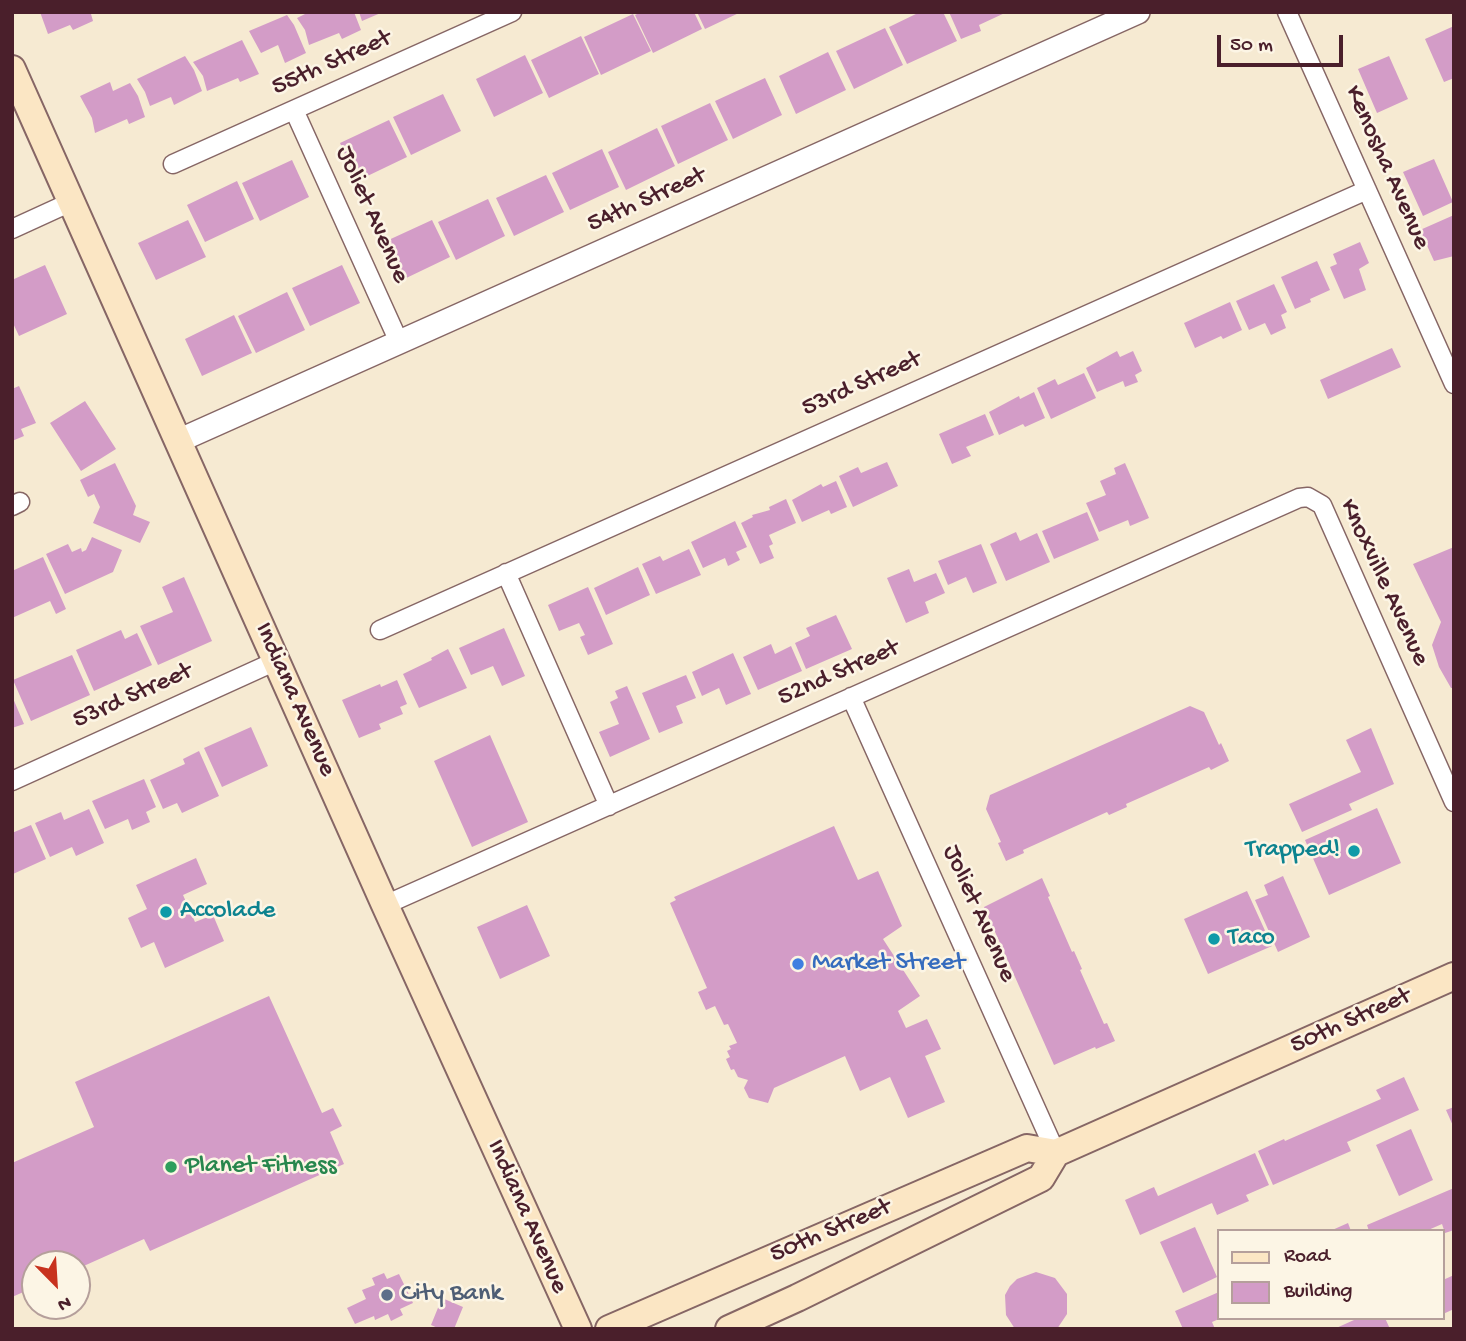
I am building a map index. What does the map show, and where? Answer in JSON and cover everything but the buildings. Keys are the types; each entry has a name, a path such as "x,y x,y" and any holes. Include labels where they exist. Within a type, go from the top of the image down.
{"main road":[{"name":"Indiana Avenue","path":"12,69 385,905 578,1329"},
{"name":"50th Street","path":"608,1329 1027,1148 1056,1153 1454,976"},
{"name":"50th Street","path":"729,1329 1041,1178 1056,1153"}],"street":[{"name":"55th Street","path":"173,164 512,12"},
{"name":"54th Street","path":"178,441 1105,19 1138,12"},
{"name":"Kenosha Avenue","path":"1287,12 1454,384"},
{"name":"Joliet Avenue","path":"294,110 399,342"},
{"name":"53rd Street","path":"380,630 1367,190"},
{"path":"12,229 71,202"},
{"name":"52nd Street","path":"385,905 1290,501 1308,497 1316,501"},
{"name":"Knoxville Avenue","path":"1316,501 1322,505 1331,524 1454,802"},
{"path":"506,573 609,806"},
{"name":"53rd Street","path":"12,780 276,661"},
{"name":"Joliet Avenue","path":"851,697 1056,1153"}],"place":[{"name":"Trapped!","path":"1354,851"},
{"name":"Accolade","path":"166,912"},
{"name":"Taco","path":"1214,939"},
{"name":"Market Street","path":"798,964"},
{"name":"Planet Fitness","path":"171,1167"},
{"name":"City Bank","path":"387,1295"}]}
